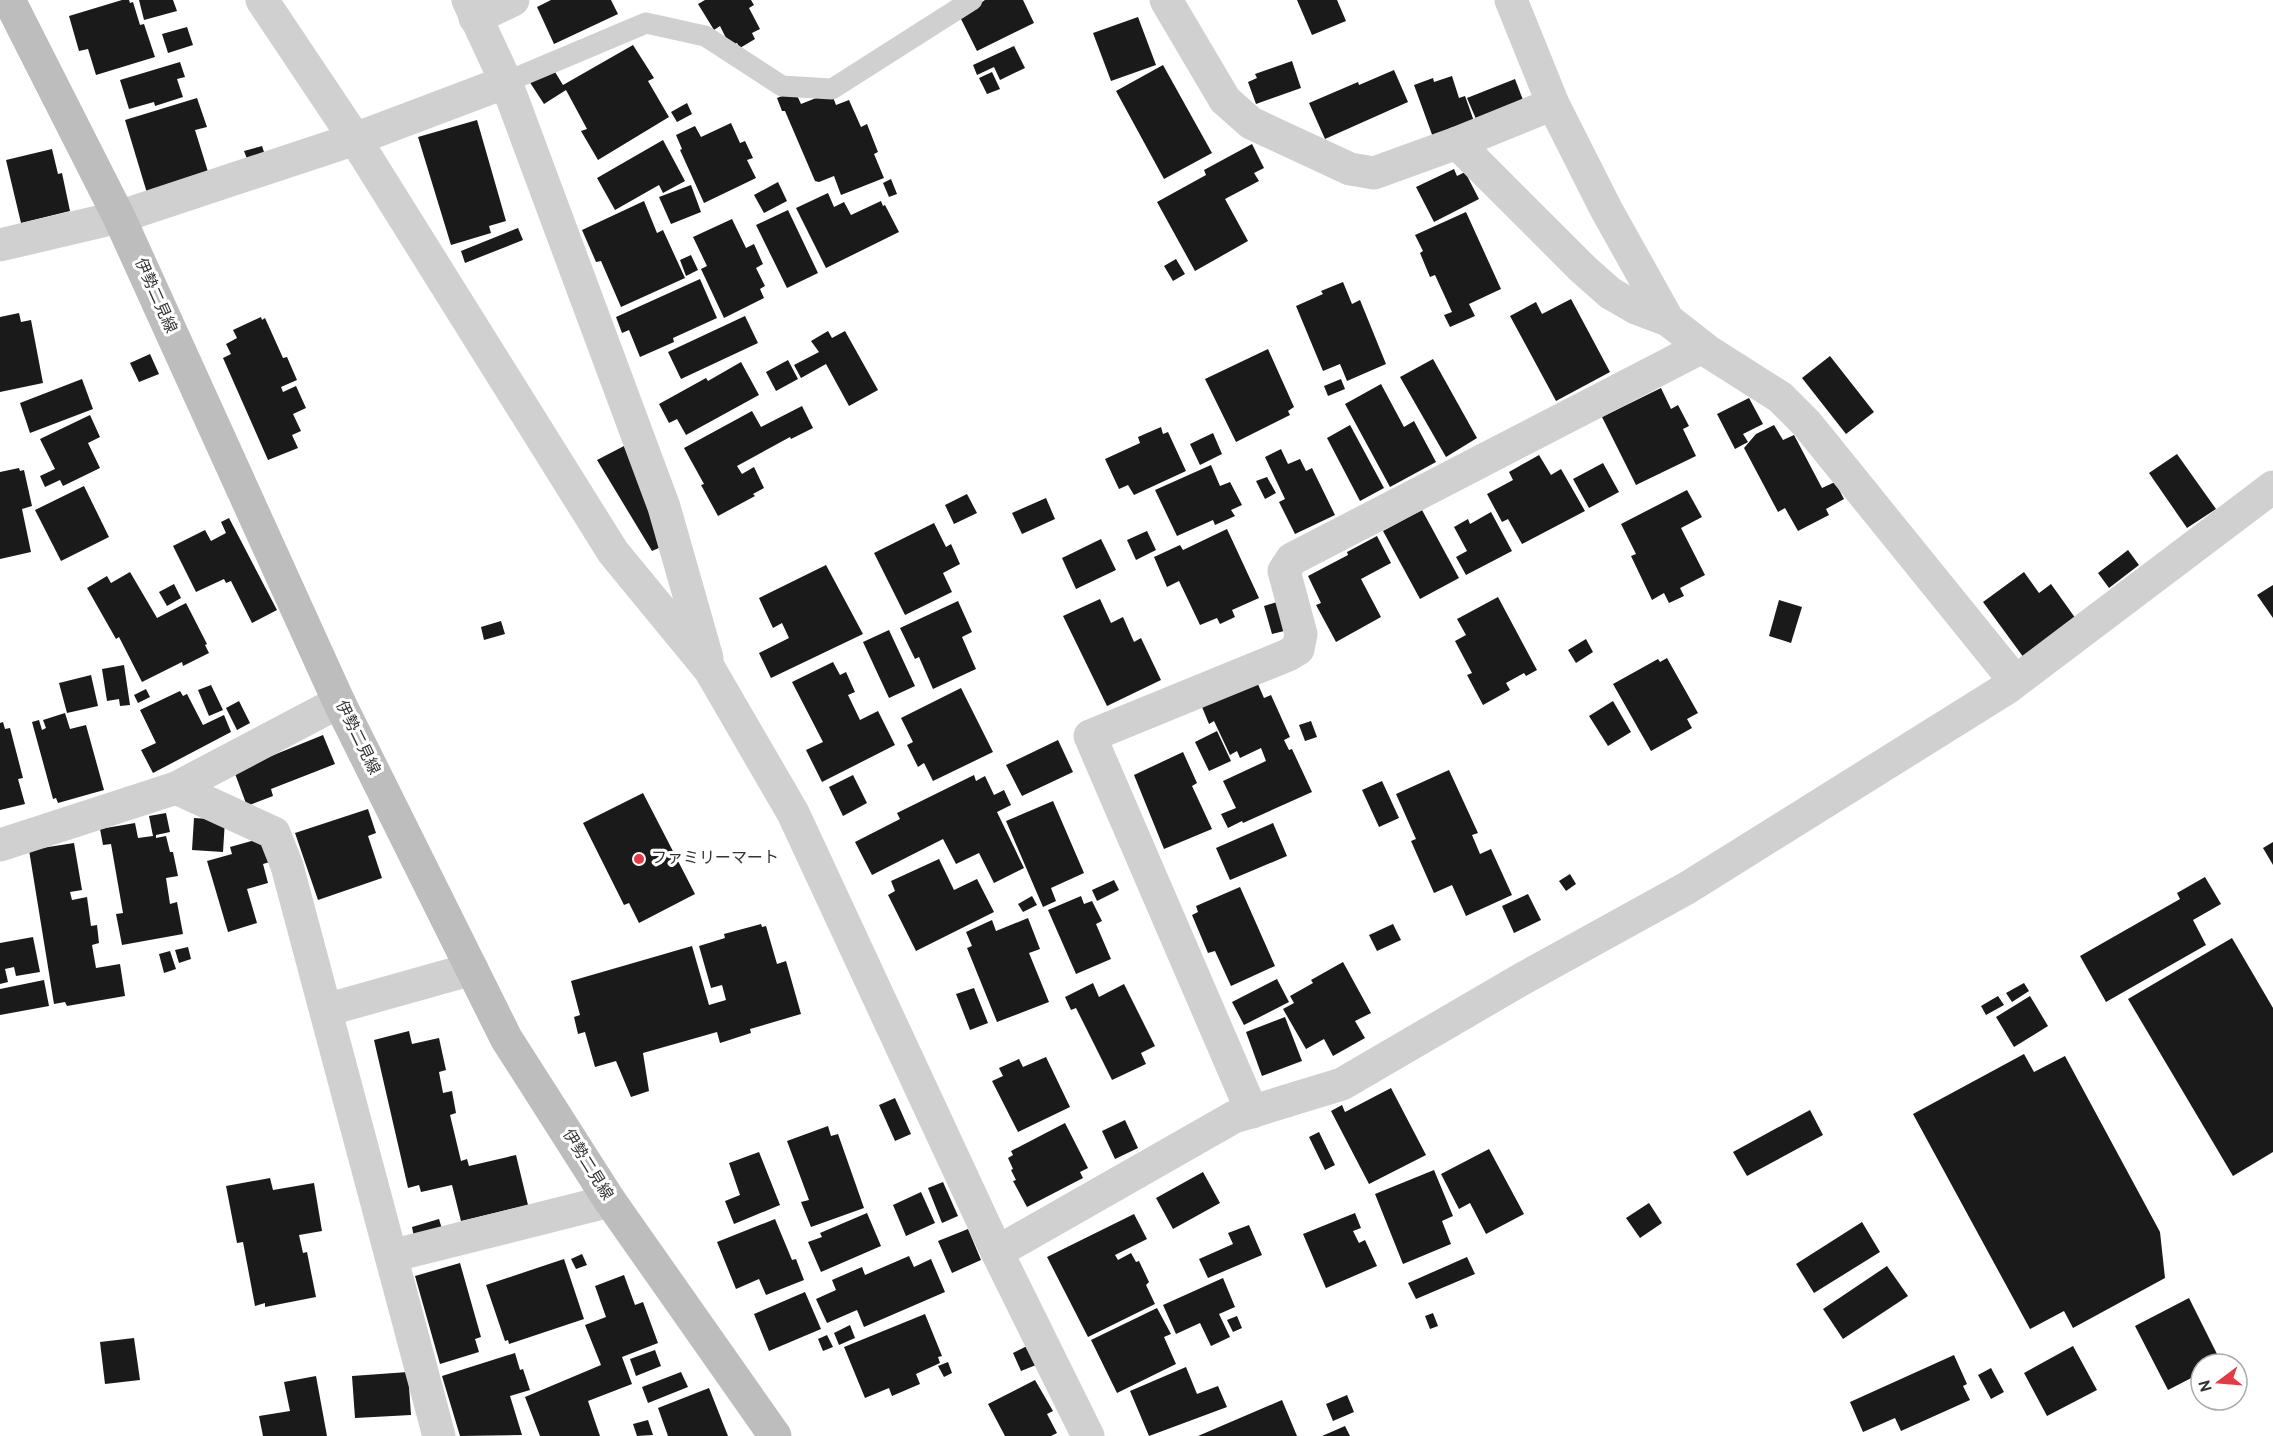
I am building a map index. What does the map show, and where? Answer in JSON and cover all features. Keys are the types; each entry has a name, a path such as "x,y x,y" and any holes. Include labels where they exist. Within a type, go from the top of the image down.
{"main road":[{"name":"伊勢二見線","path":"9,0 119,217 339,702 506,1038 610,1201 775,1436"}],"street":[{"path":"262,0 355,139 613,552 710,670 793,813 997,1252 1089,1436"},
{"path":"513,0 472,9 506,82 664,507 710,670"},
{"path":"1166,0 1225,100 1251,123 1350,169 1374,173 1457,143 1553,104"},
{"path":"1511,0 1553,104 1606,209 1668,320"},
{"path":"0,244 119,217 355,139 506,82"},
{"path":"1457,143 1610,293 1636,308 1668,320 1702,347 1780,397 1807,424 2015,681"},
{"path":"1252,1112 1090,736 1298,649 1301,634 1284,571 1292,559 1702,347"},
{"path":"997,1252 1234,1117 1342,1084 1522,979 1686,888 1902,755 2015,681 2273,487"},
{"path":"0,845 176,788 339,702"},
{"path":"176,788 274,833 287,866 439,1436"},
{"path":"326,1010 472,969"},
{"path":"391,1256 610,1201"}],"lane":[{"path":"506,82 646,23 705,36 782,86 832,89 972,0"}],"building":[{"path":"122,0 133,2 140,25 144,24 155,57 96,75 88,49 79,51 69,16"},
{"path":"139,0 173,0 177,11 144,20"},
{"path":"551,0 611,0 618,14 554,44 537,7"},
{"path":"705,0 751,0 754,5 749,8 760,29 752,33 755,39 740,48 737,43 730,46 720,26 714,30 698,4"},
{"path":"985,0 1023,0 1034,23 977,51 960,17"},
{"path":"1297,0 1337,0 1346,21 1312,35"},
{"path":"1138,17 1156,65 1111,81 1093,33"},
{"path":"187,27 193,45 168,53 162,34"},
{"path":"633,45 654,78 648,81 669,117 598,160 581,131 587,129 566,90 544,104 529,81 552,67 563,85"},
{"path":"1014,46 1025,68 1000,80 994,67 977,75 973,65"},
{"path":"1292,61 1301,88 1256,104 1248,82 1257,78 1255,74"},
{"path":"180,62 185,77 177,79 183,97 155,106 154,102 129,109 120,80"},
{"path":"1163,65 1212,153 1164,179 1116,91"},
{"path":"1394,70 1408,102 1325,139 1309,103 1358,82 1359,85"},
{"path":"992,72 1000,89 987,94 979,78"},
{"path":"1452,76 1459,98 1465,96 1475,124 1434,140 1414,85 1433,78 1434,82"},
{"path":"1515,79 1523,100 1476,119 1467,98"},
{"path":"795,91 801,104 831,92 836,105 849,100 861,127 867,124 878,152 874,154 884,178 841,195 834,176 819,182 815,181 785,111 782,111 777,98"},
{"path":"197,98 207,127 195,130 209,175 147,193 125,120"},
{"path":"687,103 692,114 677,122 671,112"},
{"path":"477,120 506,221 489,226 491,233 451,245 418,137"},
{"path":"731,123 740,143 745,141 753,158 747,160 756,178 704,203 680,150 682,149 676,135 695,126 701,137"},
{"path":"663,140 685,181 663,193 659,185 615,210 597,178"},
{"path":"1252,144 1264,168 1254,173 1259,181 1225,199 1248,241 1195,271 1157,202 1206,175 1204,170"},
{"path":"262,146 266,158 249,164 244,151"},
{"path":"52,149 58,174 62,173 70,211 21,223 6,160"},
{"path":"1454,169 1457,176 1465,172 1479,199 1434,222 1416,187"},
{"path":"891,179 897,194 889,197 883,183"},
{"path":"778,182 787,201 764,213 754,195"},
{"path":"691,185 701,212 671,224 659,197"},
{"path":"828,193 834,207 844,202 851,215 881,201 899,232 826,268 796,208"},
{"path":"644,201 657,233 663,230 685,278 621,307 601,261 596,262 582,230"},
{"path":"788,210 818,273 787,288 756,225"},
{"path":"1466,212 1501,289 1469,304 1475,316 1450,327 1444,315 1452,312 1435,275 1430,277 1420,253 1423,251 1415,235"},
{"path":"732,219 746,248 754,244 763,264 756,268 765,286 760,289 764,298 724,318 701,269 707,266 693,237"},
{"path":"518,228 523,240 465,263 461,251"},
{"path":"691,255 698,270 686,276 680,260"},
{"path":"1176,259 1185,274 1173,281 1164,266"},
{"path":"700,279 717,318 673,338 674,342 640,357 629,330 622,333 616,317"},
{"path":"1343,282 1352,304 1360,300 1386,364 1347,381 1340,364 1323,371 1296,306 1323,294 1321,291"},
{"path":"1571,299 1610,372 1556,401 1510,316 1536,302 1542,314"},
{"path":"19,313 21,322 31,320 43,383 0,392 0,317"},
{"path":"745,316 758,343 681,379 668,352"},
{"path":"261,317 262,320 265,318 283,358 287,357 297,380 281,387 283,392 296,386 306,408 293,414 301,431 292,435 298,448 268,460 223,358 231,354 226,344 237,338 233,330"},
{"path":"828,331 832,338 845,331 878,390 849,406 826,364 801,378 794,365 819,352 811,341"},
{"path":"1268,349 1294,407 1288,411 1290,415 1236,442 1205,379"},
{"path":"150,354 159,374 139,382 130,363"},
{"path":"1830,356 1874,412 1846,434 1802,378"},
{"path":"1433,359 1477,438 1446,457 1400,377"},
{"path":"788,360 798,379 776,391 766,372"},
{"path":"741,362 759,395 686,435 677,419 669,423 659,404 706,378 708,381"},
{"path":"82,379 93,409 30,433 20,403"},
{"path":"1341,379 1345,389 1328,396 1324,386"},
{"path":"1381,384 1404,427 1414,421 1436,462 1390,487 1345,404"},
{"path":"1661,388 1671,409 1678,405 1689,426 1683,429 1696,456 1636,485 1602,417"},
{"path":"1749,398 1763,424 1743,434 1748,442 1735,449 1717,414"},
{"path":"802,406 813,428 791,439 790,437 737,466 742,474 754,467 764,488 753,494 755,496 718,516 684,448 752,411 761,427"},
{"path":"90,415 100,437 88,443 100,468 63,486 60,480 45,487 40,476 55,469 40,439"},
{"path":"1350,425 1384,488 1360,501 1327,438"},
{"path":"1774,425 1783,440 1794,435 1822,488 1835,482 1844,499 1826,509 1829,515 1798,531 1785,508 1778,512 1744,448 1756,434"},
{"path":"1161,427 1163,434 1168,432 1186,471 1134,495 1128,485 1119,489 1105,459 1140,443 1138,437"},
{"path":"1213,433 1222,454 1200,465 1190,444"},
{"path":"624,446 670,543 652,551 597,460"},
{"path":"1281,449 1288,464 1300,459 1306,471 1312,468 1335,515 1295,534 1279,502 1285,499 1265,457"},
{"path":"2177,454 2216,509 2187,528 2149,473"},
{"path":"1539,455 1551,475 1561,469 1585,511 1522,544 1508,519 1502,522 1487,494 1513,480 1509,472"},
{"path":"1603,463 1619,492 1589,508 1573,479"},
{"path":"1211,465 1220,486 1230,482 1242,505 1231,510 1235,516 1215,525 1213,520 1177,536 1155,490"},
{"path":"19,468 20,471 24,470 32,506 22,509 31,552 0,559 0,472"},
{"path":"1267,477 1276,493 1265,499 1256,481"},
{"path":"84,486 109,537 61,561 35,510"},
{"path":"1687,490 1702,517 1681,528 1705,575 1680,588 1684,596 1669,603 1664,593 1652,600 1631,556 1636,554 1621,524"},
{"path":"967,494 977,513 954,524 945,505"},
{"path":"1046,498 1055,519 1022,534 1012,513"},
{"path":"1422,510 1459,578 1420,599 1383,531"},
{"path":"1491,512 1512,551 1466,575 1456,557 1467,551 1454,527 1468,519 1470,524"},
{"path":"229,518 277,610 252,623 231,581 226,583 224,579 196,592 173,546 205,530 211,541 226,533 221,522"},
{"path":"934,523 946,547 951,544 960,564 943,573 952,592 905,615 874,553"},
{"path":"1227,529 1259,598 1232,610 1235,617 1220,624 1217,618 1200,625 1179,581 1167,587 1154,557 1180,545 1183,550"},
{"path":"1147,531 1156,550 1136,560 1127,540"},
{"path":"1377,536 1391,563 1361,579 1381,617 1336,642 1316,605 1321,603 1308,576 1348,555 1347,552"},
{"path":"1101,539 1116,570 1076,589 1062,558"},
{"path":"2128,550 2139,565 2109,588 2098,573"},
{"path":"826,565 863,634 771,678 759,653 789,638 782,623 773,628 759,598"},
{"path":"130,572 157,618 186,603 207,644 205,645 209,653 183,666 182,662 142,682 119,637 116,639 87,588 107,576 111,583"},
{"path":"2024,572 2039,593 2051,584 2076,619 2024,658 1983,602"},
{"path":"174,584 181,598 167,606 159,592"},
{"path":"2273,585 2273,618 2257,595"},
{"path":"1498,597 1537,670 1526,676 1524,673 1506,683 1510,690 1483,705 1467,675 1472,673 1455,641 1466,635 1457,619"},
{"path":"1100,599 1111,623 1123,617 1134,642 1141,638 1161,680 1107,706 1063,616"},
{"path":"1779,600 1802,607 1791,643 1769,636"},
{"path":"958,601 972,632 962,637 976,669 933,689 919,657 915,659 900,628"},
{"path":"1277,602 1284,631 1272,634 1264,606"},
{"path":"501,621 505,634 484,640 481,627"},
{"path":"889,630 915,686 889,698 863,642"},
{"path":"1586,639 1593,652 1576,663 1568,650"},
{"path":"1667,658 1698,713 1687,719 1692,728 1651,751 1613,684 1658,659 1660,662"},
{"path":"833,662 840,675 846,672 855,692 848,695 860,720 878,711 895,745 822,782 806,750 823,742 792,682"},
{"path":"124,665 130,705 120,706 119,699 107,701 102,669"},
{"path":"91,675 98,706 67,713 59,683"},
{"path":"1257,682 1264,698 1271,695 1290,737 1284,740 1289,750 1292,749 1312,792 1228,828 1221,814 1236,808 1223,781 1266,761 1261,748 1240,758 1237,751 1230,755 1214,721 1209,724 1202,707"},
{"path":"211,685 223,710 209,716 198,690"},
{"path":"961,688 993,752 933,781 924,763 918,767 907,745 913,742 901,718"},
{"path":"146,689 150,697 138,703 134,695"},
{"path":"180,691 183,696 187,694 203,725 224,715 231,732 153,773 141,750 156,743 140,710"},
{"path":"239,701 250,723 237,730 226,708"},
{"path":"1613,701 1631,732 1608,746 1589,716"},
{"path":"65,713 70,729 86,725 104,790 58,803 56,798 53,799 32,722 39,720 42,730 46,728 43,720"},
{"path":"1311,721 1317,737 1305,741 1299,725"},
{"path":"3,722 5,729 10,728 23,778 18,779 25,804 0,810 0,723"},
{"path":"1217,731 1231,761 1209,771 1195,742"},
{"path":"323,735 335,764 271,789 273,796 247,806 234,771"},
{"path":"1058,740 1073,772 1022,796 1006,765"},
{"path":"1183,752 1197,783 1192,786 1212,829 1164,849 1134,775"},
{"path":"1449,770 1478,833 1472,835 1480,854 1491,849 1512,895 1466,916 1452,885 1434,893 1411,841 1416,839 1396,794"},
{"path":"853,775 867,803 843,816 829,787"},
{"path":"974,775 976,781 985,776 994,795 1004,790 1011,805 997,812 1024,868 994,883 979,853 956,864 943,839 872,875 855,842 900,819 897,813"},
{"path":"1382,781 1399,818 1379,827 1362,790"},
{"name":"ファミリーマート","path":"643,793 695,894 639,923 629,903 624,905 583,823"},
{"path":"1053,801 1084,873 1051,888 1056,901 1043,907 1006,821"},
{"path":"368,809 376,833 368,836 382,878 318,900 295,833"},
{"path":"166,813 170,832 156,835 156,838 166,836 170,852 173,852 178,876 166,878 170,904 177,902 183,934 122,945 116,914 123,913 111,844 103,845 100,829 135,823 138,838 153,836 149,816"},
{"path":"194,818 225,820 223,852 192,850"},
{"path":"1273,823 1287,856 1230,880 1216,848"},
{"path":"266,837 273,861 263,864 268,883 247,889 257,923 228,932 207,861 232,854 230,847"},
{"path":"2273,842 2273,865 2263,848"},
{"path":"74,843 82,890 70,892 72,900 87,897 91,926 97,925 99,943 92,945 96,968 120,964 125,996 67,1006 65,1002 54,1004 29,850"},
{"path":"939,859 954,890 977,879 994,912 916,951 888,895 895,891 891,881"},
{"path":"1570,874 1576,884 1566,891 1559,881"},
{"path":"2205,877 2221,904 2193,920 2206,945 2106,1002 2080,956 2180,899 2177,893"},
{"path":"1114,880 1119,890 1097,901 1092,890"},
{"path":"1240,887 1275,966 1231,986 1215,951 1208,953 1192,915 1198,912 1196,906"},
{"path":"1528,894 1541,920 1514,933 1502,906"},
{"path":"1032,896 1037,905 1023,912 1018,904"},
{"path":"1081,896 1084,904 1092,901 1102,921 1096,924 1111,959 1076,974 1048,910"},
{"path":"1028,918 1040,949 1029,953 1049,1002 997,1022 967,948 972,946 966,932 992,920 996,931"},
{"path":"761,924 762,927 766,926 777,964 786,961 801,1014 750,1029 751,1033 720,1043 717,1032 643,1053 649,1091 631,1097 616,1061 595,1067 585,1032 578,1034 574,1017 580,1015 571,981 692,946 709,1005 726,1000 722,985 711,988 699,946 725,938 724,934"},
{"path":"1393,924 1401,940 1377,951 1369,935"},
{"path":"33,937 40,972 16,976 14,967 5,969 8,982 0,984 0,943"},
{"path":"2232,938 2273,1008 2273,1152 2233,1176 2128,999"},
{"path":"188,947 191,959 179,963 175,950"},
{"path":"170,951 176,969 164,973 159,954"},
{"path":"1343,962 1371,1013 1355,1021 1365,1038 1333,1056 1324,1039 1306,1049 1283,1009 1294,1003 1290,996 1313,983 1311,980"},
{"path":"1277,979 1289,1002 1244,1025 1232,1002"},
{"path":"44,980 49,1006 0,1015 0,989"},
{"path":"1093,983 1099,997 1124,984 1155,1046 1141,1053 1146,1064 1112,1080 1076,1008 1071,1010 1065,997"},
{"path":"2024,983 2029,991 2012,1002 2006,993"},
{"path":"974,988 988,1023 970,1030 956,994"},
{"path":"1998,996 2004,1005 1986,1015 1981,1006"},
{"path":"2030,996 2048,1026 2014,1047 1996,1017"},
{"path":"1285,1017 1302,1061 1262,1076 1246,1032"},
{"path":"409,1031 412,1044 439,1038 446,1070 439,1072 443,1093 452,1091 456,1113 450,1115 461,1161 467,1159 469,1166 516,1155 528,1205 461,1221 452,1185 421,1192 419,1185 408,1188 374,1040"},
{"path":"2024,1054 2034,1072 2065,1056 2160,1232 2165,1278 2073,1328 2064,1311 2030,1329 1913,1114"},
{"path":"1046,1057 1070,1107 1018,1132 992,1081 1003,1076 999,1068 1019,1059 1023,1067"},
{"path":"1391,1088 1426,1155 1369,1184 1331,1111 1342,1105 1345,1112"},
{"path":"895,1098 911,1134 895,1141 879,1105"},
{"path":"1810,1110 1823,1135 1747,1176 1733,1152"},
{"path":"1125,1120 1138,1148 1115,1159 1102,1131"},
{"path":"1065,1123 1088,1168 1080,1172 1083,1178 1027,1207 1013,1181 1016,1180 1008,1158 1013,1155 1011,1151"},
{"path":"828,1126 831,1136 838,1134 864,1208 811,1227 801,1202 809,1200 787,1141"},
{"path":"1319,1132 1335,1165 1325,1170 1309,1137"},
{"path":"1489,1149 1524,1214 1486,1234 1470,1203 1459,1209 1441,1174"},
{"path":"759,1152 780,1205 734,1224 725,1201 740,1195 729,1163"},
{"path":"1434,1170 1453,1216 1442,1221 1451,1244 1403,1264 1375,1194"},
{"path":"1203,1172 1220,1203 1173,1229 1156,1198"},
{"path":"270,1178 273,1190 314,1183 322,1231 299,1235 303,1253 307,1252 316,1297 265,1307 265,1303 255,1306 243,1242 237,1243 226,1186"},
{"path":"943,1182 958,1216 942,1223 928,1188"},
{"path":"921,1192 935,1223 906,1236 893,1205"},
{"path":"1649,1203 1662,1223 1640,1238 1626,1218"},
{"path":"867,1213 881,1246 821,1272 808,1242 822,1237 820,1233"},
{"path":"1355,1213 1361,1228 1353,1231 1359,1243 1365,1240 1377,1266 1326,1288 1303,1234"},
{"path":"1134,1214 1147,1239 1115,1255 1118,1260 1131,1253 1136,1262 1139,1261 1149,1282 1146,1285 1155,1304 1088,1337 1047,1257"},
{"path":"439,1219 442,1229 414,1237 412,1227"},
{"path":"775,1219 792,1260 796,1259 804,1280 766,1295 759,1279 736,1289 717,1242"},
{"path":"1862,1222 1880,1252 1814,1293 1796,1264"},
{"path":"1249,1225 1262,1255 1208,1278 1199,1259 1233,1244 1228,1233"},
{"path":"968,1229 981,1260 952,1273 938,1241"},
{"path":"582,1254 587,1265 576,1269 571,1259"},
{"path":"909,1256 914,1267 931,1259 945,1292 864,1327 857,1310 827,1323 816,1299 836,1290 832,1280 862,1267 865,1275"},
{"path":"1467,1257 1475,1274 1416,1299 1408,1283"},
{"path":"564,1259 584,1319 509,1344 508,1340 505,1341 486,1285"},
{"path":"460,1263 481,1337 475,1339 479,1352 440,1364 415,1276"},
{"path":"1887,1266 1908,1296 1843,1339 1823,1309"},
{"path":"624,1275 635,1305 643,1302 658,1343 622,1357 632,1384 588,1401 600,1436 540,1436 525,1397 601,1365 585,1325 606,1317 595,1286"},
{"path":"1223,1278 1235,1307 1219,1314 1230,1337 1211,1346 1200,1323 1176,1334 1163,1305"},
{"path":"805,1292 821,1329 769,1351 754,1314"},
{"path":"2189,1298 2216,1352 2189,1352 2189,1379 2168,1390 2135,1326"},
{"path":"1157,1308 1171,1334 1164,1337 1176,1364 1117,1393 1091,1340"},
{"path":"1433,1313 1438,1326 1430,1329 1425,1316"},
{"path":"925,1314 942,1356 938,1357 940,1363 916,1374 920,1384 892,1396 889,1388 865,1398 844,1347"},
{"path":"1237,1316 1242,1328 1233,1332 1227,1320"},
{"path":"850,1325 855,1338 839,1345 834,1333"},
{"path":"827,1335 833,1347 823,1351 818,1339"},
{"path":"134,1338 140,1380 105,1384 100,1342"},
{"path":"1027,1346 1036,1365 1021,1371 1013,1353"},
{"path":"2073,1346 2097,1390 2047,1416 2024,1373"},
{"path":"655,1350 661,1366 636,1376 630,1359"},
{"path":"515,1353 530,1390 510,1396 522,1435 460,1436 442,1376"},
{"path":"1954,1355 1967,1384 1963,1386 1970,1400 1901,1431 1895,1418 1863,1432 1850,1402"},
{"path":"948,1362 952,1373 944,1377 938,1366"},
{"path":"1186,1367 1197,1394 1218,1386 1227,1407 1149,1436 1130,1391"},
{"path":"1991,1368 2004,1392 1991,1399 1978,1375"},
{"path":"408,1372 411,1415 355,1418 352,1376"},
{"path":"681,1372 688,1387 648,1403 642,1387"},
{"path":"316,1376 327,1436 263,1436 259,1416 290,1411 284,1382"},
{"path":"1035,1380 1053,1411 1047,1414 1057,1433 1051,1436 1005,1436 988,1404"},
{"path":"709,1388 728,1436 668,1436 658,1408"},
{"path":"1347,1395 1354,1412 1333,1421 1326,1404"},
{"path":"1282,1400 1297,1436 1198,1436"},
{"path":"648,1420 653,1435 637,1436 633,1424"},
{"path":"1345,1426 1350,1436 1322,1436"}],"place":[{"name":"ファミリーマート","path":"639,859"}]}
